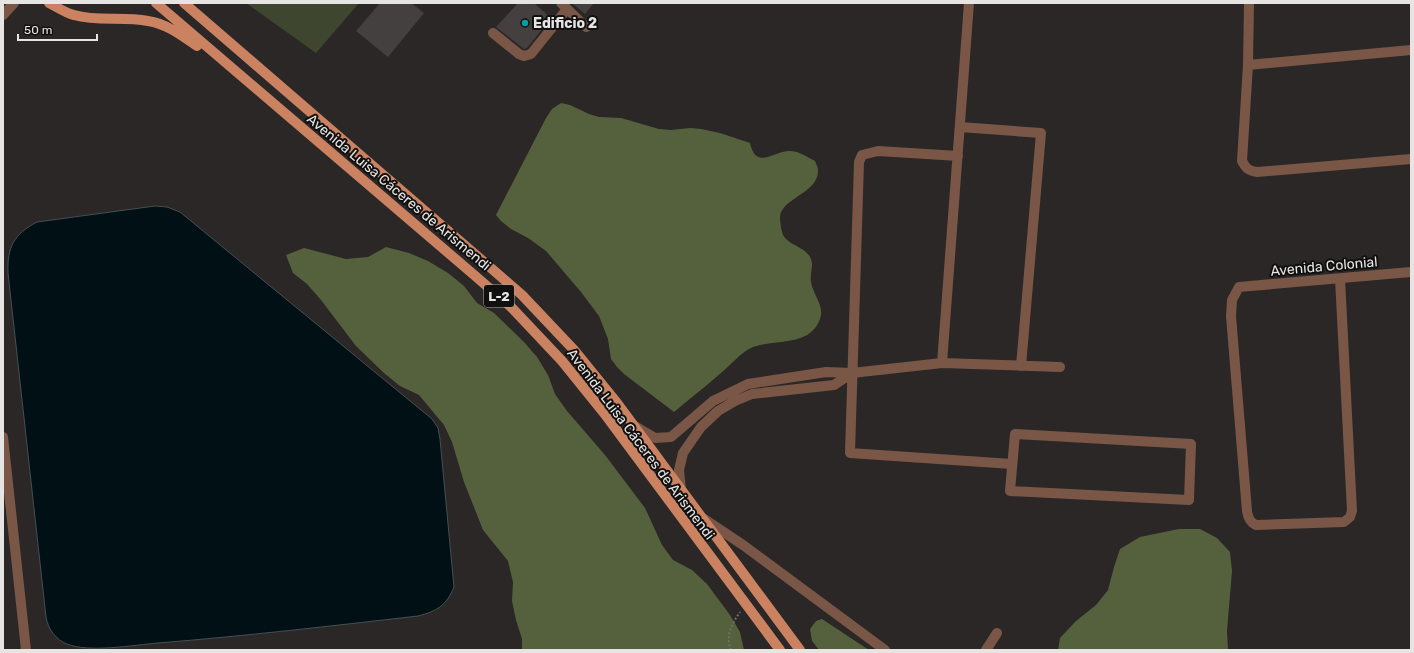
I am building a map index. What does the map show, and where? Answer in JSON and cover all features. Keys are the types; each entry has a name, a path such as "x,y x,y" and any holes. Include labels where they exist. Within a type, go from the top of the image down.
{"main road":[{"path":"49,3 73,15 87,18 147,20 160,24 172,29 244,79"},
{"name":"Avenida Luisa Cáceres de Arismendi","path":"156,3 495,293 534,330 562,361 604,413 780,650"},
{"name":"Avenida Luisa Cáceres de Arismendi","path":"184,3 522,295 574,350 633,425 800,650"}],"street":[{"path":"3,15 14,3"},
{"path":"942,363 969,3"},
{"path":"1249,3 1248,65 1242,161 1246,168 1257,172 1411,159"},
{"path":"493,32 519,54 524,56 531,54 564,6 586,27"},
{"path":"1248,65 1411,50"},
{"path":"960,127 1041,133 1021,366"},
{"path":"958,156 878,151 862,155 859,162 850,453 1012,464"},
{"name":"Avenida Colonial","path":"1340,279 1352,511 1350,517 1344,522 1252,523 1248,517 1230,316 1232,300 1239,287 1411,272"},
{"path":"681,490 679,470 683,453 701,428 748,384 826,372 852,373 942,363 1060,367"},
{"path":"633,425 655,438 671,437 713,401 752,394 834,385 852,373"},
{"path":"810,374 811,387"},
{"path":"1015,434 1191,444 1190,500 1010,491 1012,464 1015,434"},
{"path":"3,437 26,650"},
{"name":"L-2","path":"701,517 749,550 885,650"},
{"path":"986,650 997,633"}],"path":[{"path":"731,650 728,636 732,624 745,604"}],"green space":[{"path":"246,3 359,3 316,53"},
{"path":"561,103 570,105 599,117 621,118 659,129 671,130 690,128 720,133 750,143 756,156 761,158 766,158 782,152 792,151 802,154 815,161 818,170 817,178 807,190 786,205 782,210 780,224 783,235 786,239 808,254 811,258 811,282 821,310 820,319 815,328 800,338 749,349 674,412 624,374 611,359 608,339 599,316 581,292 546,251 528,238 511,229 496,215 546,118 552,109"},
{"path":"386,247 409,253 428,261 448,273 464,286 477,303 494,313 524,342 537,357 548,375 555,394 567,411 605,455 645,508 662,545 673,560 692,570 707,584 730,615 740,632 744,650 522,650 522,639 512,601 513,582 508,561 483,530 464,482 452,442 444,425 419,395 400,386 356,346 321,300 307,284 293,273 286,255 304,248 346,259 368,257"},
{"path":"1179,529 1200,529 1217,538 1230,552 1232,571 1227,631 1228,650 1058,650 1060,638 1076,621 1096,605 1108,590 1120,549 1140,537"},
{"path":"822,619 869,650 819,650 812,641 810,629 816,621"}],"shaded area":[{"path":"155,206 167,207 180,212 432,419 438,428 440,439 454,587 448,599 436,610 418,616 112,648 76,647 59,640 53,634 46,617 8,273 9,256 17,237 37,222"}],"building":[{"path":"380,3 411,3 424,13 388,57 356,31"},
{"name":"Edificio 2","path":"518,3 534,3 551,18 527,48 524,49 496,27"},
{"path":"572,3 594,3 585,14"}],"place":[{"name":"Edificio 2","path":"525,23"}]}
